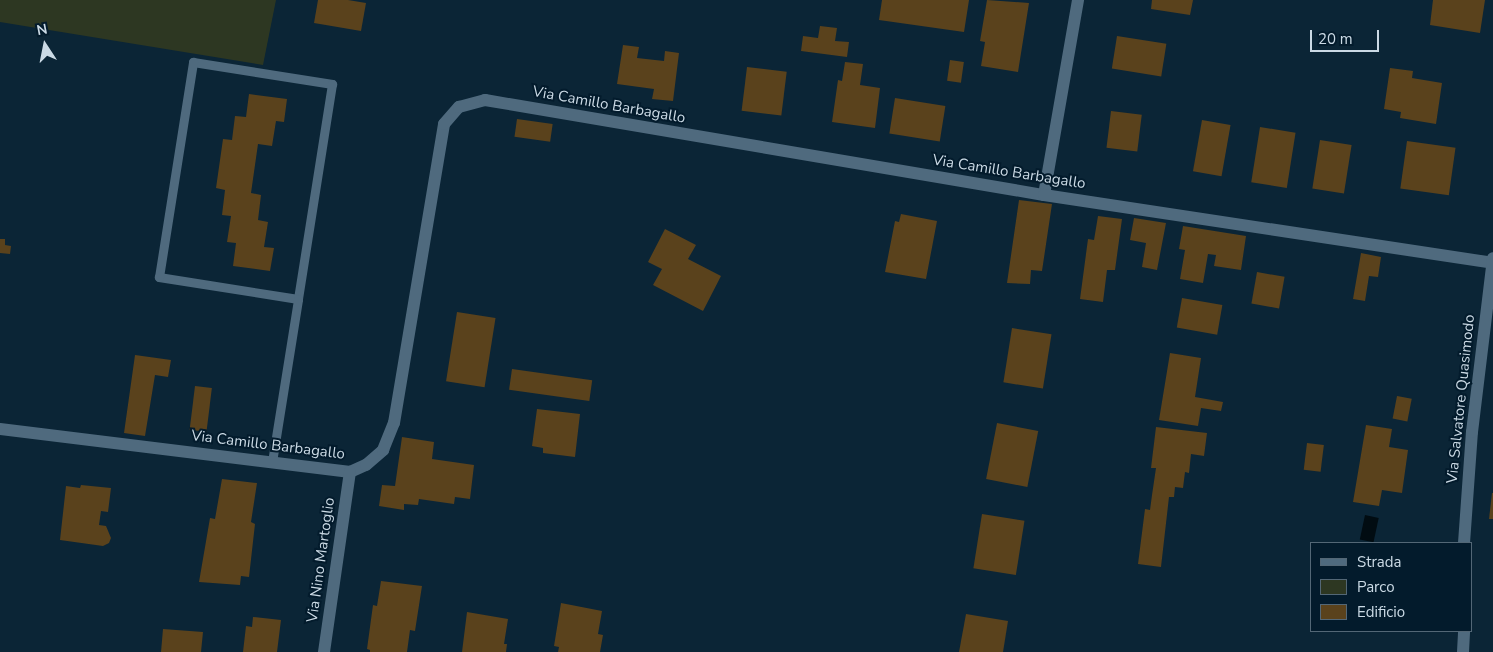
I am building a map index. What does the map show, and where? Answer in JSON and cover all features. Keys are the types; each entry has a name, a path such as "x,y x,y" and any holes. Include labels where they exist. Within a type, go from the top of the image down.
{"street":[{"path":"1044,195 1078,0"},
{"name":"Via Camillo Barbagallo","path":"0,429 350,472 366,465 383,450 394,423 444,124 459,107 486,100 1044,195 1493,262"},
{"name":"Via Salvatore Quasimodo","path":"1464,542 1472,432 1493,262"},
{"name":"Via Nino Martoglio","path":"324,652 350,472"},
{"path":"1464,632 1464,652"}],"lane":[{"path":"272,462 298,299 332,84 193,62 158,278 298,299"}],"green space":[{"path":"0,0 276,0 263,65 0,22"}],"shaded area":[{"path":"1365,515 1379,518 1374,542 1360,539"}],"building":[{"path":"318,0 348,0 366,3 361,31 314,23"},
{"path":"882,0 969,0 964,32 879,20"},
{"path":"987,0 1029,3 1018,72 981,66 985,42 980,41"},
{"path":"1152,0 1193,0 1190,15 1151,9"},
{"path":"1433,0 1485,0 1480,33 1430,25"},
{"path":"820,26 837,28 835,41 849,42 847,57 801,51 803,36 818,38"},
{"path":"1117,36 1166,44 1161,76 1112,69"},
{"path":"623,45 639,47 637,58 664,61 665,51 679,53 673,101 652,99 654,89 617,84"},
{"path":"950,60 964,62 961,83 947,81"},
{"path":"845,62 863,64 860,85 880,88 875,128 832,122 838,80 842,81"},
{"path":"747,67 787,72 781,116 742,111"},
{"path":"1390,68 1413,71 1412,78 1442,83 1436,124 1400,118 1401,112 1384,109"},
{"path":"249,94 287,99 284,122 276,121 272,146 258,144 251,193 261,195 258,220 268,222 264,247 274,248 270,271 233,266 236,243 227,242 231,216 222,215 225,190 216,188 223,139 232,140 235,116 246,117"},
{"path":"895,98 945,106 940,142 889,134"},
{"path":"1111,111 1142,115 1137,152 1106,148"},
{"path":"517,119 553,124 550,142 514,137"},
{"path":"1202,120 1231,125 1222,176 1193,171"},
{"path":"1260,127 1296,133 1287,188 1251,182"},
{"path":"1320,140 1352,145 1344,193 1312,188"},
{"path":"1407,141 1456,148 1449,195 1400,189"},
{"path":"1019,200 1052,204 1042,271 1031,270 1030,284 1007,283"},
{"path":"901,214 937,221 926,279 885,272 895,221 899,222"},
{"path":"1098,216 1122,219 1115,270 1107,270 1103,302 1080,299 1088,239 1094,240"},
{"path":"1134,218 1166,223 1157,270 1142,267 1146,243 1130,240"},
{"path":"1183,226 1246,236 1241,270 1214,266 1216,255 1208,254 1203,283 1180,279 1185,250 1179,249"},
{"path":"665,229 696,245 688,259 721,276 703,311 653,285 662,269 648,262"},
{"path":"0,239 5,239 5,245 11,246 10,254 0,253"},
{"path":"1361,253 1381,257 1378,277 1369,276 1365,301 1353,299"},
{"path":"1257,272 1285,277 1279,308 1251,304"},
{"path":"1182,298 1222,305 1217,335 1177,328"},
{"path":"457,312 496,318 485,387 446,381"},
{"path":"1012,328 1052,334 1043,389 1003,382"},
{"path":"1170,353 1201,358 1195,397 1223,402 1221,411 1201,408 1198,426 1159,420"},
{"path":"135,355 171,360 168,377 155,375 145,436 124,433"},
{"path":"512,369 592,380 589,401 509,390"},
{"path":"195,386 212,388 207,432 190,430"},
{"path":"1397,396 1412,399 1407,421 1393,419"},
{"path":"537,409 580,414 575,457 543,453 543,448 532,446"},
{"path":"997,423 1038,431 1027,487 986,479"},
{"path":"1366,425 1392,429 1389,447 1408,450 1402,493 1382,490 1379,506 1353,502"},
{"path":"1156,427 1207,433 1204,456 1191,454 1189,473 1185,472 1183,488 1175,487 1174,497 1169,497 1161,567 1138,564 1145,509 1150,510 1156,468 1151,468"},
{"path":"402,437 434,442 432,459 474,465 470,499 455,497 454,504 419,499 418,505 404,504 404,510 379,506 382,485 395,486"},
{"path":"1307,443 1324,445 1321,472 1304,470"},
{"path":"222,479 257,483 251,522 255,524 249,577 241,576 240,585 199,582 210,518 215,519"},
{"path":"81,485 111,488 108,512 101,511 99,525 106,526 111,538 109,543 103,546 60,540 66,486 80,488"},
{"path":"1492,493 1493,519 1489,519"},
{"path":"982,514 1024,521 1016,575 973,568"},
{"path":"381,581 422,586 415,631 410,630 407,652 370,652 367,649 373,605 377,606"},
{"path":"561,603 602,611 598,634 603,635 600,652 558,652 559,647 554,646"},
{"path":"467,612 508,619 504,644 507,644 506,652 462,652"},
{"path":"966,614 1008,621 1003,652 959,652"},
{"path":"253,617 281,620 277,652 243,652 246,626 252,627"},
{"path":"163,629 203,632 201,652 161,652"}]}
